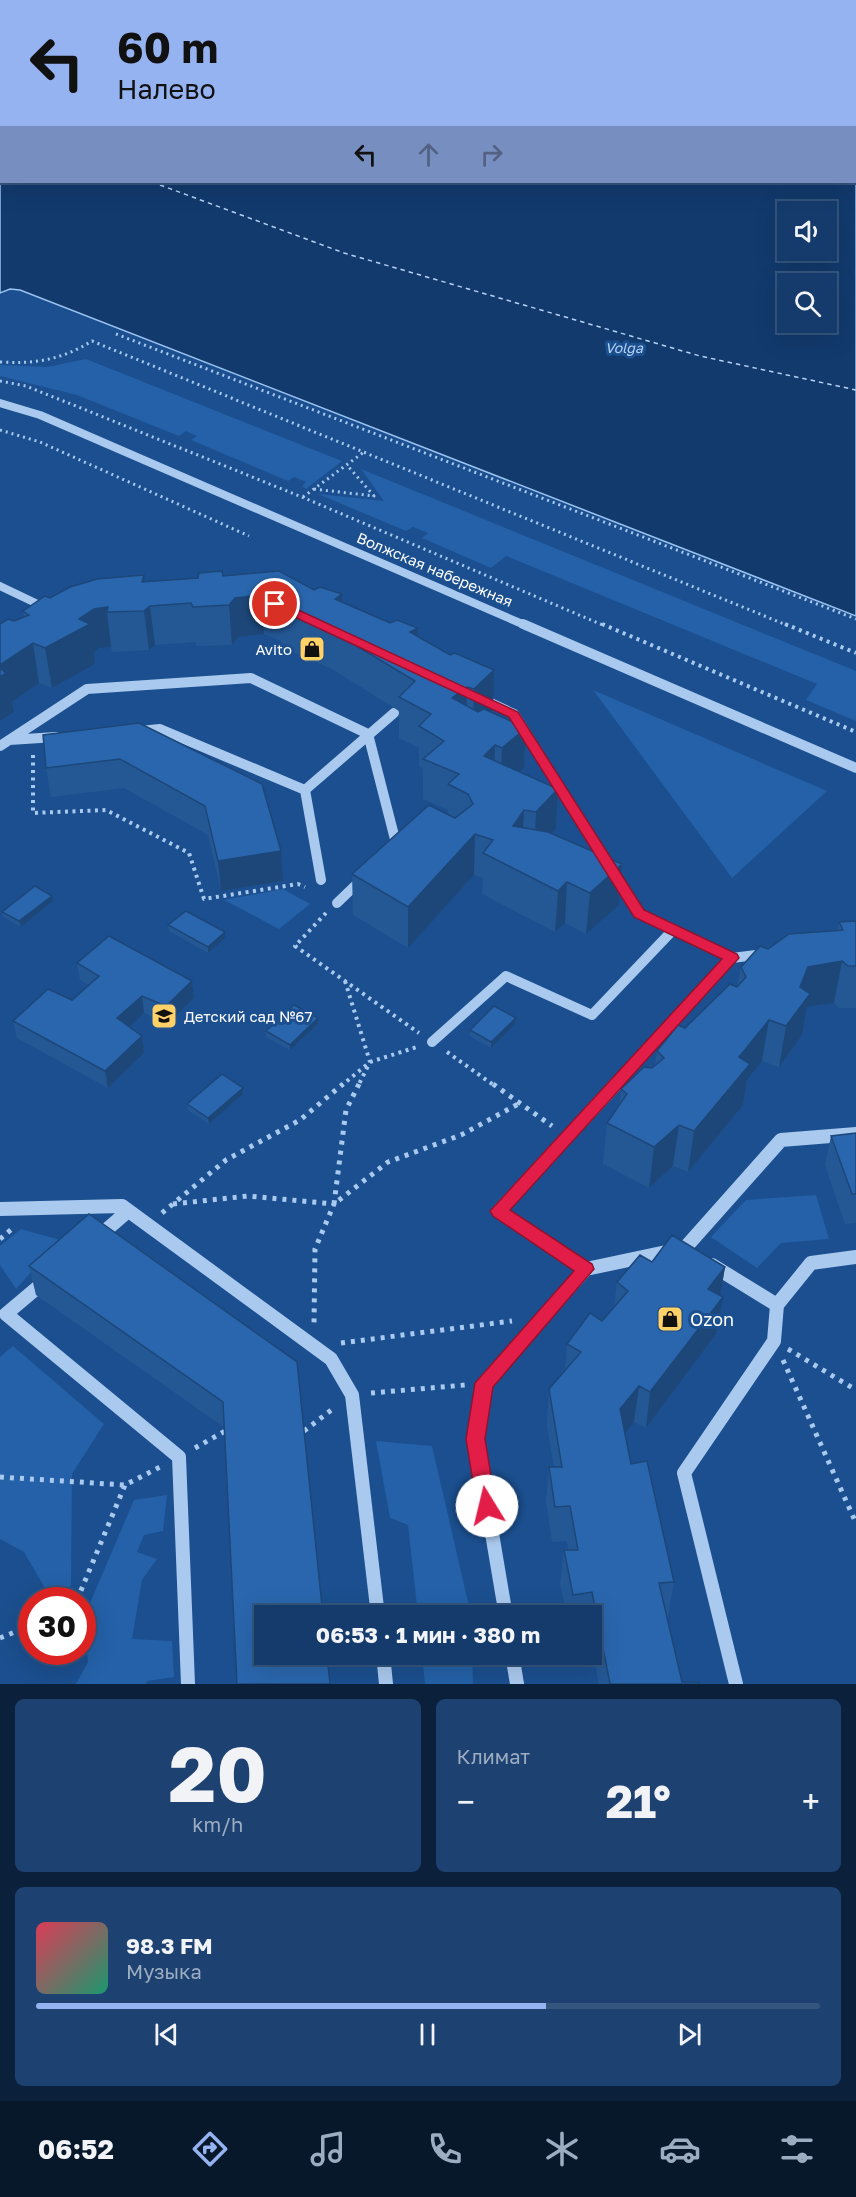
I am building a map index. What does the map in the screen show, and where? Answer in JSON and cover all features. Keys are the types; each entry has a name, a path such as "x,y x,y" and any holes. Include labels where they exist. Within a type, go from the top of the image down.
{"street":[{"name":"Волжская набережная","path":"0,403 51,420 856,768"},
{"path":"0,586 50,616"},
{"path":"3,743 87,689 251,678 368,734 398,847 389,855"},
{"path":"466,692 514,714 639,914 732,958 777,952"},
{"path":"305,790 394,713"},
{"path":"125,732 160,729 305,790"},
{"path":"3,743 67,736"},
{"path":"305,790 321,880"},
{"path":"337,903 371,871"},
{"path":"432,1042 506,976 592,1015 673,930"},
{"path":"586,1269 499,1211 732,958"},
{"path":"694,1254 781,1140 856,1134"},
{"path":"0,1209 122,1206 127,1212 331,1359 352,1395 377,1605"},
{"path":"84,1248 127,1212"},
{"path":"504,1605 476,1439 484,1383 586,1269 694,1254 777,1305"},
{"path":"736,1684 684,1473 774,1341 777,1305 811,1263 856,1257"},
{"path":"58,1270 6,1314 178,1457 188,1684"},
{"path":"384,1665 386,1684"},
{"path":"514,1665 517,1684"}],"path":[{"path":"116,334 856,619"},
{"path":"0,362 40,364 65,358 92,341 856,653"},
{"path":"0,381 26,386 302,497 856,732"},
{"path":"0,430 40,442 249,536"},
{"path":"302,497 364,452"},
{"path":"314,489 374,496 347,465"},
{"path":"32,739 33,813 106,810 189,853 204,899 298,884 337,903 295,946 568,1137"},
{"path":"345,981 370,1062 346,1110 334,1204 315,1249 314,1346 543,1318"},
{"path":"147,1226 226,1160 300,1120 370,1062 432,1042"},
{"path":"173,1204 248,1196 334,1204 388,1162 460,1135 520,1103"},
{"path":"774,1341 856,1390"},
{"path":"774,1341 856,1523"},
{"path":"304,1431 352,1395 484,1383"},
{"path":"0,1477 125,1485 227,1430"},
{"path":"82,1587 125,1485"},
{"path":"0,1638 18,1631"}],"shaded area":[{"path":"86,359 342,461 306,489 302,486 306,482 294,477 288,481 191,440 197,436 186,431 179,436 77,395 0,376 0,365 47,367"},
{"path":"361,469 856,671 856,721 806,700 817,684 506,556 491,568 422,538 428,533 413,527 406,531 318,494 384,501"},
{"path":"593,690 827,791 732,878"},
{"path":"283,889 310,904 279,929 224,900"},
{"path":"816,1195 829,1239 781,1243 757,1268 711,1237 746,1200"},
{"path":"21,1229 60,1240 16,1289 0,1265 0,1246"},
{"path":"13,1346 104,1424 72,1474 69,1587 44,1587 24,1552 0,1539 0,1357"},
{"path":"376,1441 432,1446 469,1605 417,1605 408,1525 390,1518"},
{"path":"167,1495 163,1531 144,1535 137,1552 157,1559 142,1580 132,1639 172,1641 174,1677 147,1681 146,1684 76,1684 86,1665 96,1665 96,1589 134,1500"},
{"path":"423,1665 472,1665 473,1684 425,1684"}],"water":[{"name":"Volga","path":"0,183 856,183 856,616 20,290 10,289 0,293"}],"building":[{"path":"222,571 223,576 279,571 314,590 320,587 342,594 335,599 390,623 397,620 418,628 410,632 450,655 455,653 494,670 474,689 467,687 452,698 478,712 484,709 526,728 502,748 495,745 484,756 558,789 536,812 524,810 513,826 548,832 622,864 590,893 567,882 558,891 483,853 493,840 475,834 408,907 352,874 429,805 455,818 473,804 468,794 448,784 459,774 423,759 444,741 419,726 431,714 399,697 415,681 330,630 279,608 283,604 261,595 235,598 229,605 193,607 191,603 150,606 144,611 107,612 108,607 94,609 79,619 90,624 45,648 33,643 0,665 0,624 8,619 14,621 29,615 23,611 45,596 50,598 70,587 97,579 144,575 142,582 198,578 199,573"},
{"path":"0,668 6,673 0,677"},
{"path":"139,723 262,784 281,851 218,861 205,806 120,759 46,768 43,735"},
{"path":"35,886 52,896 19,921 2,912"},
{"path":"186,911 225,932 208,947 168,925"},
{"path":"856,921 856,966 848,966 842,961 808,967 800,987 810,994 786,1026 769,1020 739,1057 750,1064 694,1131 679,1125 654,1147 607,1123 627,1094 621,1089 644,1067 652,1068 664,1058 657,1051 678,1025 685,1028 730,984 737,987 746,977 741,967 760,946 768,949 789,934 843,930 839,922"},
{"path":"109,936 192,981 166,1006 142,996 117,1018 142,1036 105,1071 13,1021 48,989 72,1000 99,976 77,963"},
{"path":"294,1005 318,1018 290,1045 266,1031"},
{"path":"494,1006 516,1018 491,1042 470,1030"},
{"path":"222,1074 243,1088 208,1118 187,1104"},
{"path":"856,1133 856,1194 852,1194 831,1136"},
{"path":"89,1214 297,1362 322,1605 254,1605 254,1665 328,1665 330,1684 237,1684 223,1402 29,1266"},
{"path":"672,1235 725,1267 708,1289 723,1297 650,1392 639,1386 620,1409 631,1464 647,1461 674,1582 659,1583 682,1682 699,1682 699,1684 610,1684 602,1643 602,1605 595,1605 592,1592 573,1595 564,1550 578,1550 570,1506 555,1507 549,1467 562,1467 549,1389 581,1352 567,1344 590,1313 602,1321 628,1291 617,1282 640,1255 652,1262"}],"ferry route":[{"path":"155,183 344,253 700,356 856,390"}],"place":[{"name":"Avito","path":"312,649"},
{"name":"Детский сад №67","path":"164,1016"},
{"name":"Ozon","path":"670,1319"}],"route":[{"path":"275,604 514,714 639,914 732,958 499,1211 586,1269 484,1383 476,1439 487,1506"}]}
